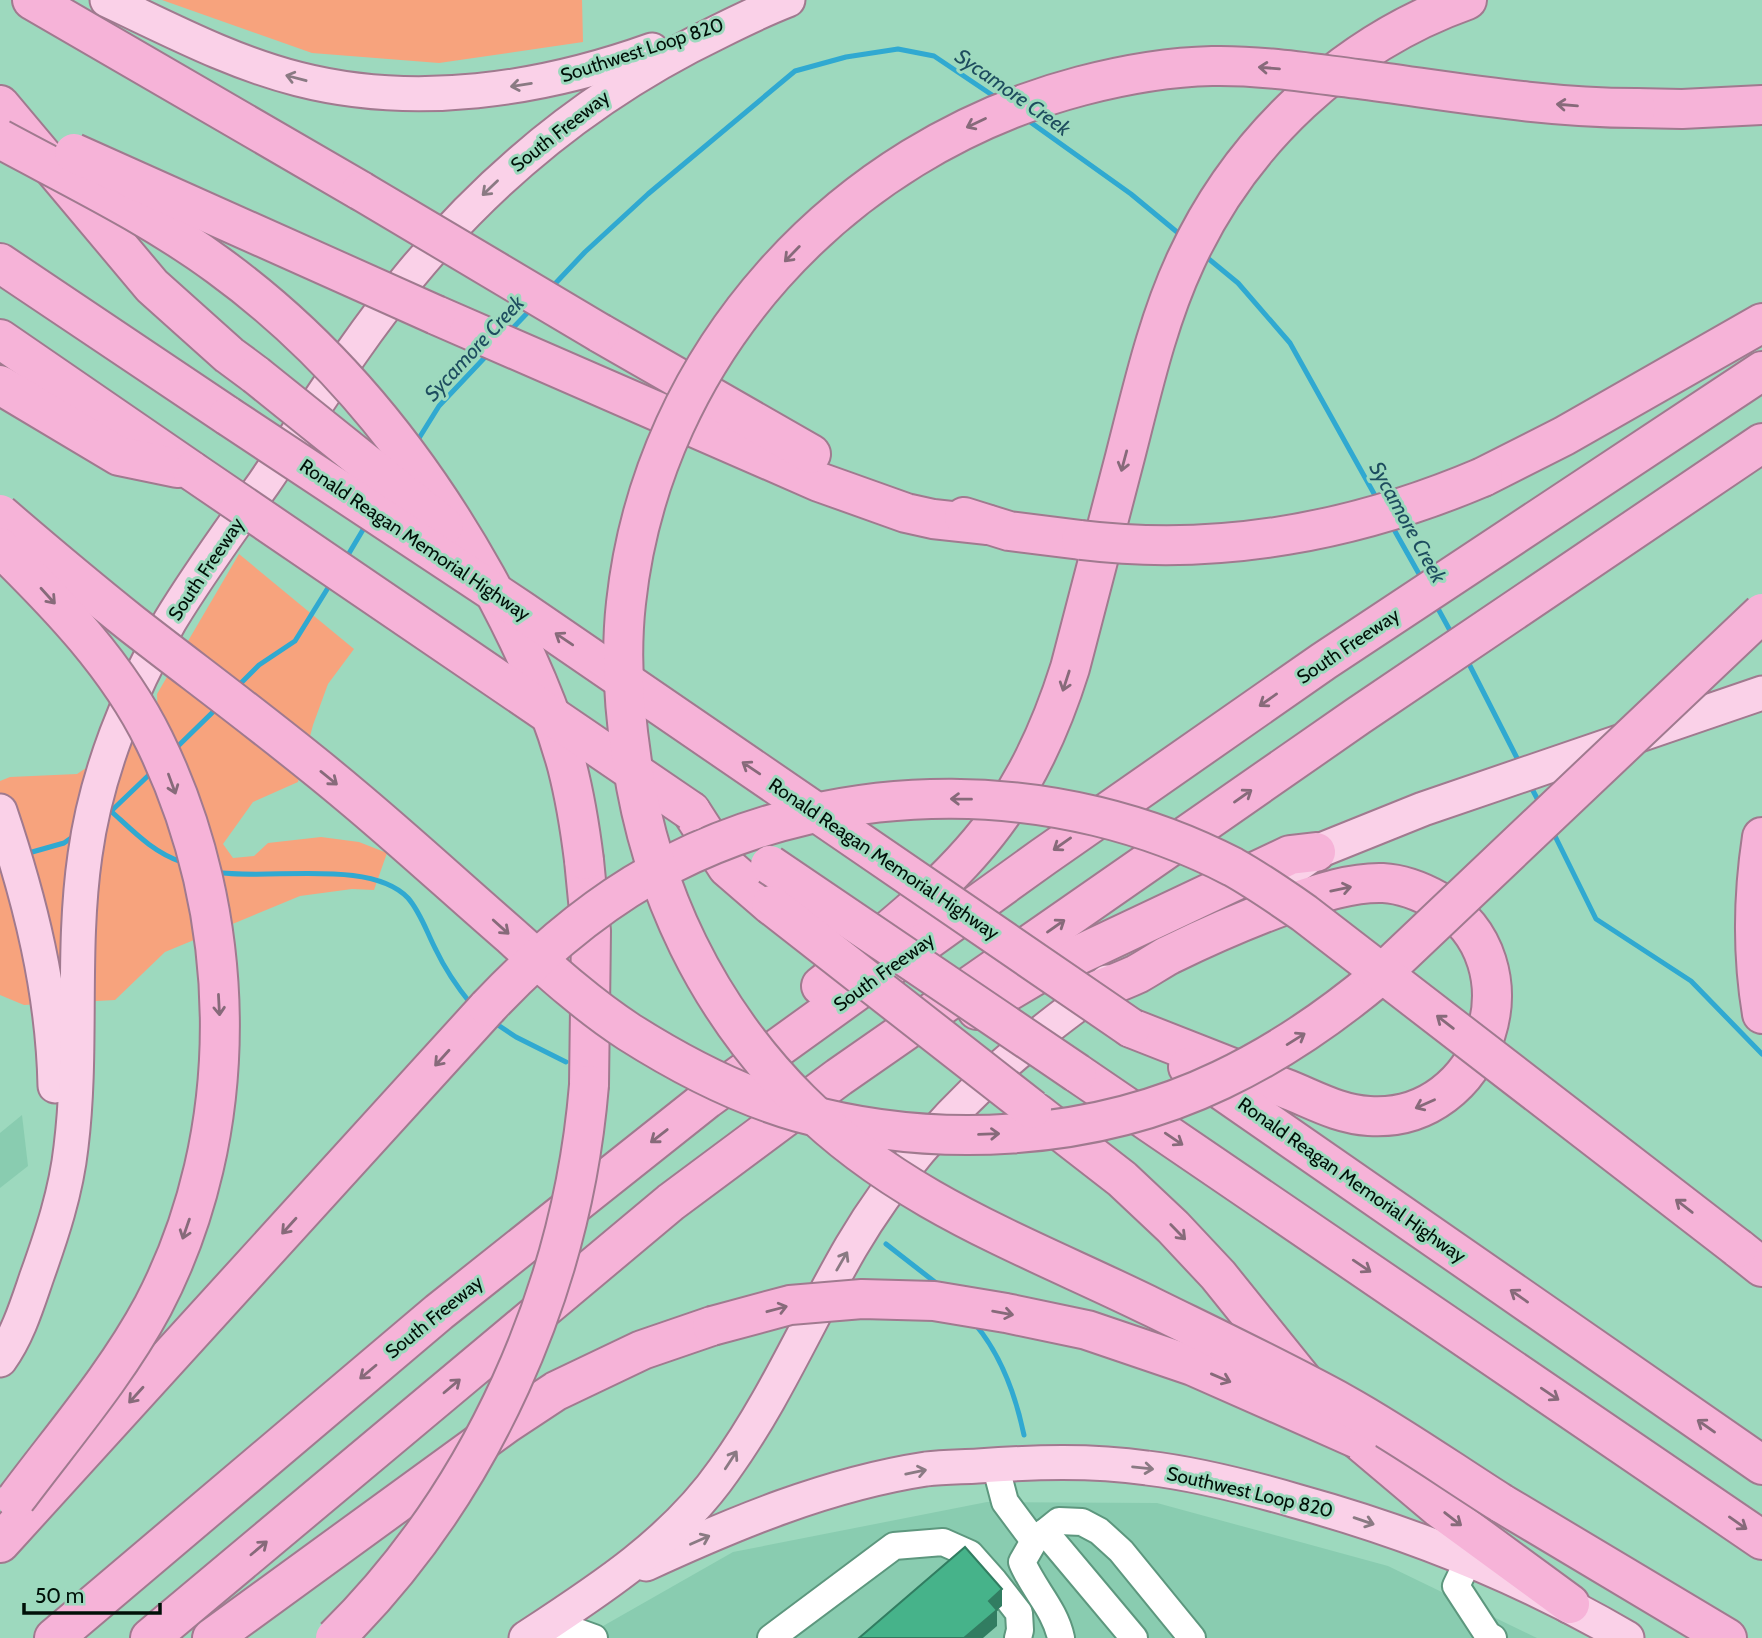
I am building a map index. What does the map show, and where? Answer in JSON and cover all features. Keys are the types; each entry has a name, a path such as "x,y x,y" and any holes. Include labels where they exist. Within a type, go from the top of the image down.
{"highway":[{"path":"32,0 820,459 883,487 988,525"},
{"path":"707,1099 734,1057 900,922 946,878 1001,815 1018,788 1053,718 1070,668 1163,318 1186,259 1219,198 1257,148 1301,101 1359,55 1413,23 1467,0"},
{"path":"1727,1638 1501,1503 1346,1405 1150,1306 960,1216 908,1188 845,1143 784,1084 745,1039 707,982 681,931 652,856 636,789 627,722 623,657 626,598 646,505 669,440 704,370 732,326 782,263 833,214 891,170 974,123 1027,102 1088,84 1146,73 1208,66 1269,68 1527,100 1636,108 1762,105"},
{"path":"0,105 152,286 229,355 443,525 521,610"},
{"path":"0,119 411,304 819,482 906,513 1057,538 1164,546 1254,541 1364,519 1419,502 1483,477 1604,415 1762,323"},
{"path":"0,139 131,210 220,267 298,330 367,402 434,491 495,593 542,692 574,795 589,905 590,1040 582,1146 559,1251 519,1366 473,1459 443,1506 403,1560 335,1638"},
{"name":"Ronald Reagan Memorial Highway","path":"0,263 521,610 1762,1465"},
{"path":"0,339 1762,1540"},
{"name":"South Freeway","path":"54,1638 439,1312 707,1099 1324,661 1762,371"},
{"path":"0,385 120,456 192,471"},
{"path":"150,1638 671,1202 839,1077 1358,716 1762,443"},
{"path":"0,514 118,613 328,777 551,972 620,1026 682,1064 771,1103 848,1123 906,1132 985,1134 1080,1125 1149,1108 1217,1082 1288,1044 1346,1004 1387,968 1762,613"},
{"path":"0,547 57,606 115,675 154,739 182,809 207,891 220,1007 218,1077 207,1154 178,1251 151,1308 111,1372 15,1509 0,1543"},
{"path":"15,1509 488,1007 551,946 620,894 690,855 771,824 860,804 942,799 1024,802 1085,814 1130,827 1181,844 1233,868 1304,913 1750,1257"},
{"path":"691,811 727,867 1122,1179 1173,1227 1218,1275 1322,1404 1356,1438 1439,1508 1570,1604"},
{"path":"1762,837 1755,882 1754,930 1762,1014"},
{"path":"839,1077 880,1071 1038,974 1290,855 1316,852"},
{"path":"1098,990 1263,913 1320,894 1368,884 1400,886 1445,906 1459,918 1479,944 1490,976 1492,996 1485,1040 1468,1070 1442,1096 1426,1105 1390,1115 1362,1115 1333,1110 1131,1028"},
{"path":"212,1638 506,1424 556,1391 642,1350 712,1326 790,1305 862,1299 934,1301 1087,1330 1193,1366 1501,1503"}],"main road":[{"name":"Southwest Loop 820","path":"107,0 210,48 261,68 327,86 400,92 491,90 557,79 618,62 780,3"},
{"name":"South Freeway","path":"0,1360 20,1324 54,1228 71,1149 65,1051 90,827 105,770 125,714 154,651 183,600 379,315 428,254 480,198 563,126 622,84 679,51 780,3"},
{"path":"538,1630 616,1579 674,1526 723,1472 762,1410 869,1216 918,1152 1004,1064 1138,957 1316,852 1423,809 1762,693"},
{"path":"0,811 31,912 45,981 65,1051 55,1086 45,1192 26,1268 0,1342"},
{"name":"Southwest Loop 820","path":"616,1579 729,1527 775,1509 841,1489 926,1469 1040,1461 1147,1468 1244,1486 1343,1514 1469,1559 1570,1604 1627,1638"}],"lane":[{"path":"995,1464 1005,1502 1134,1638"},
{"path":"1078,1638 1029,1580 1022,1562 1040,1537 1059,1521 1082,1522 1100,1531 1121,1551 1192,1638"},
{"path":"771,1638 894,1546 943,1542 970,1554 995,1581 1018,1613 1018,1638"},
{"path":"1469,1559 1456,1586 1489,1637"},
{"path":"1043,1596 1061,1638"},
{"path":"538,1630 594,1638"}],"shaded area":[{"path":"162,0 582,0 583,42 439,63 312,53"},
{"path":"239,554 354,649 328,684 313,725 298,782 253,802 223,844 233,858 254,856 268,843 321,837 359,842 387,853 374,890 352,889 300,896 165,952 115,1000 24,1005 0,995 0,781 10,777 77,774 158,720 157,694"},
{"path":"22,1115 28,1166 0,1188 0,1133"},
{"path":"987,1502 1157,1503 1388,1566 1537,1638 582,1638 733,1552"}],"building":[{"path":"965,1547 1002,1589 989,1601 997,1610 964,1638 859,1638"}],"waterway":[{"name":"Sycamore Creek","path":"551,288 585,252 648,194 795,71 846,57 898,49 934,56 998,99"},
{"name":"Sycamore Creek","path":"1026,119 1131,194 1183,237"},
{"name":"Sycamore Creek","path":"1204,255 1238,283 1290,343 1377,499"},
{"name":"Sycamore Creek","path":"510,331 532,308"},
{"name":"Sycamore Creek","path":"416,443 439,406 489,353"},
{"name":"Sycamore Creek","path":"345,560 367,523"},
{"name":"Sycamore Creek","path":"1392,526 1423,581"},
{"name":"Sycamore Creek","path":"236,688 259,665 295,641 331,583"},
{"name":"Sycamore Creek","path":"1436,605 1453,636"},
{"name":"Sycamore Creek","path":"1467,660 1520,764"},
{"name":"Sycamore Creek","path":"174,750 217,708"},
{"name":"Sycamore Creek","path":"106,816 152,772"},
{"name":"Sycamore Creek","path":"1530,785 1540,804"},
{"path":"112,812 153,847 182,862"},
{"name":"Sycamore Creek","path":"1553,832 1596,919 1691,981 1762,1054"},
{"name":"Sycamore Creek","path":"25,854 64,843 74,836"},
{"path":"215,872 344,875 369,878 391,886 413,904 443,964 471,1004"},
{"path":"492,1021 516,1037 566,1062"},
{"path":"886,1244 940,1286"},
{"path":"975,1324 1006,1377 1024,1435"}]}
